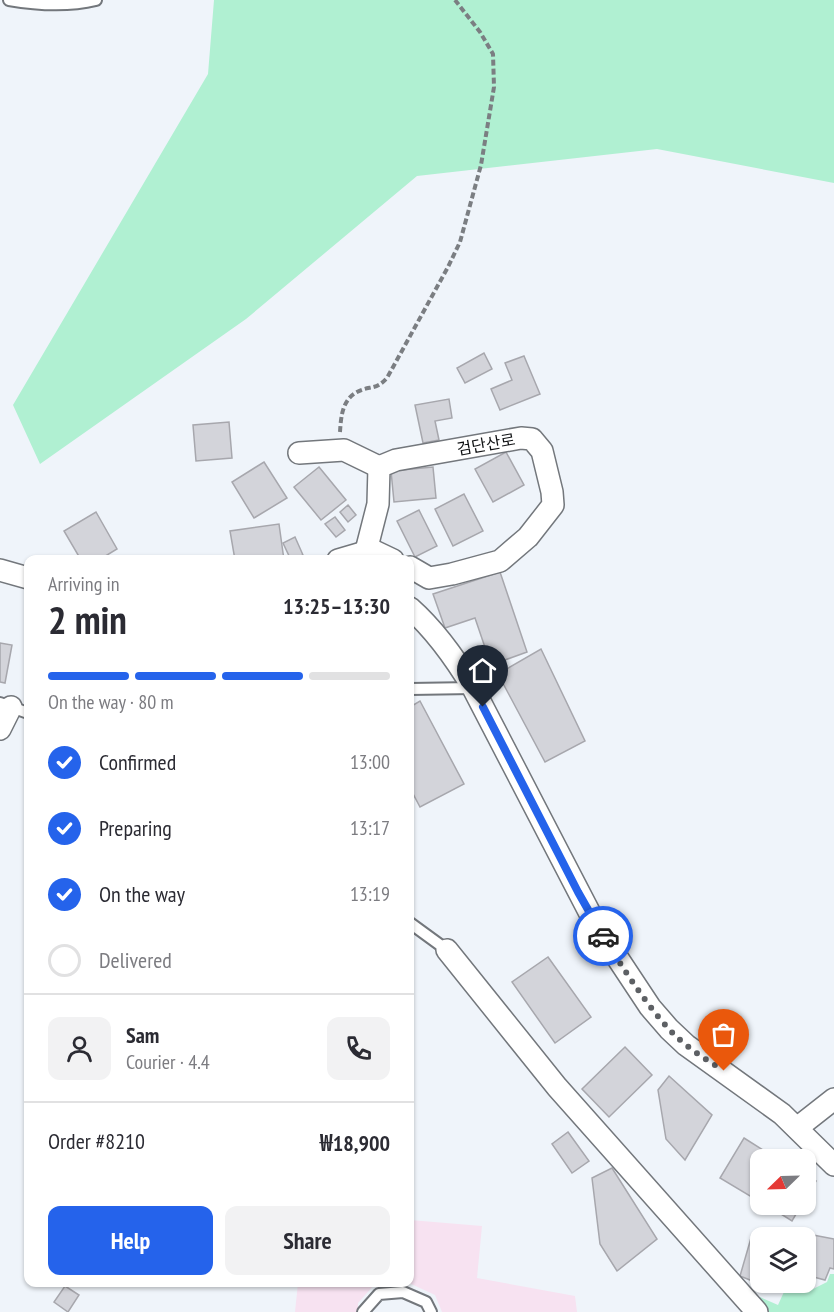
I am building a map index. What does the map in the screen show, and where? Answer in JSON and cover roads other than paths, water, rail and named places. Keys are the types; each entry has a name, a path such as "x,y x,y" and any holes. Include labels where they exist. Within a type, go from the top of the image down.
{"street":[{"name":"검단산로","path":"379,467 396,460 521,438 532,439 542,451 553,505 521,543 500,561 452,574 429,578 414,569"},
{"path":"299,453 345,450 379,467 378,504 366,551"},
{"path":"354,555 372,550 382,555"},
{"path":"0,570 24,577"},
{"path":"414,612 427,623 453,655 473,688 597,927 650,1007 686,1045 754,1092 797,1128 834,1165"},
{"path":"0,729 13,707"},
{"path":"447,950 557,1087 757,1312"},
{"path":"797,1128 834,1099"}],"lane":[{"path":"9,0 54,5 96,0"},
{"path":"414,689 473,688"},
{"path":"414,926 447,950"},
{"path":"363,1312 379,1294 403,1292 426,1302 431,1312"}]}
